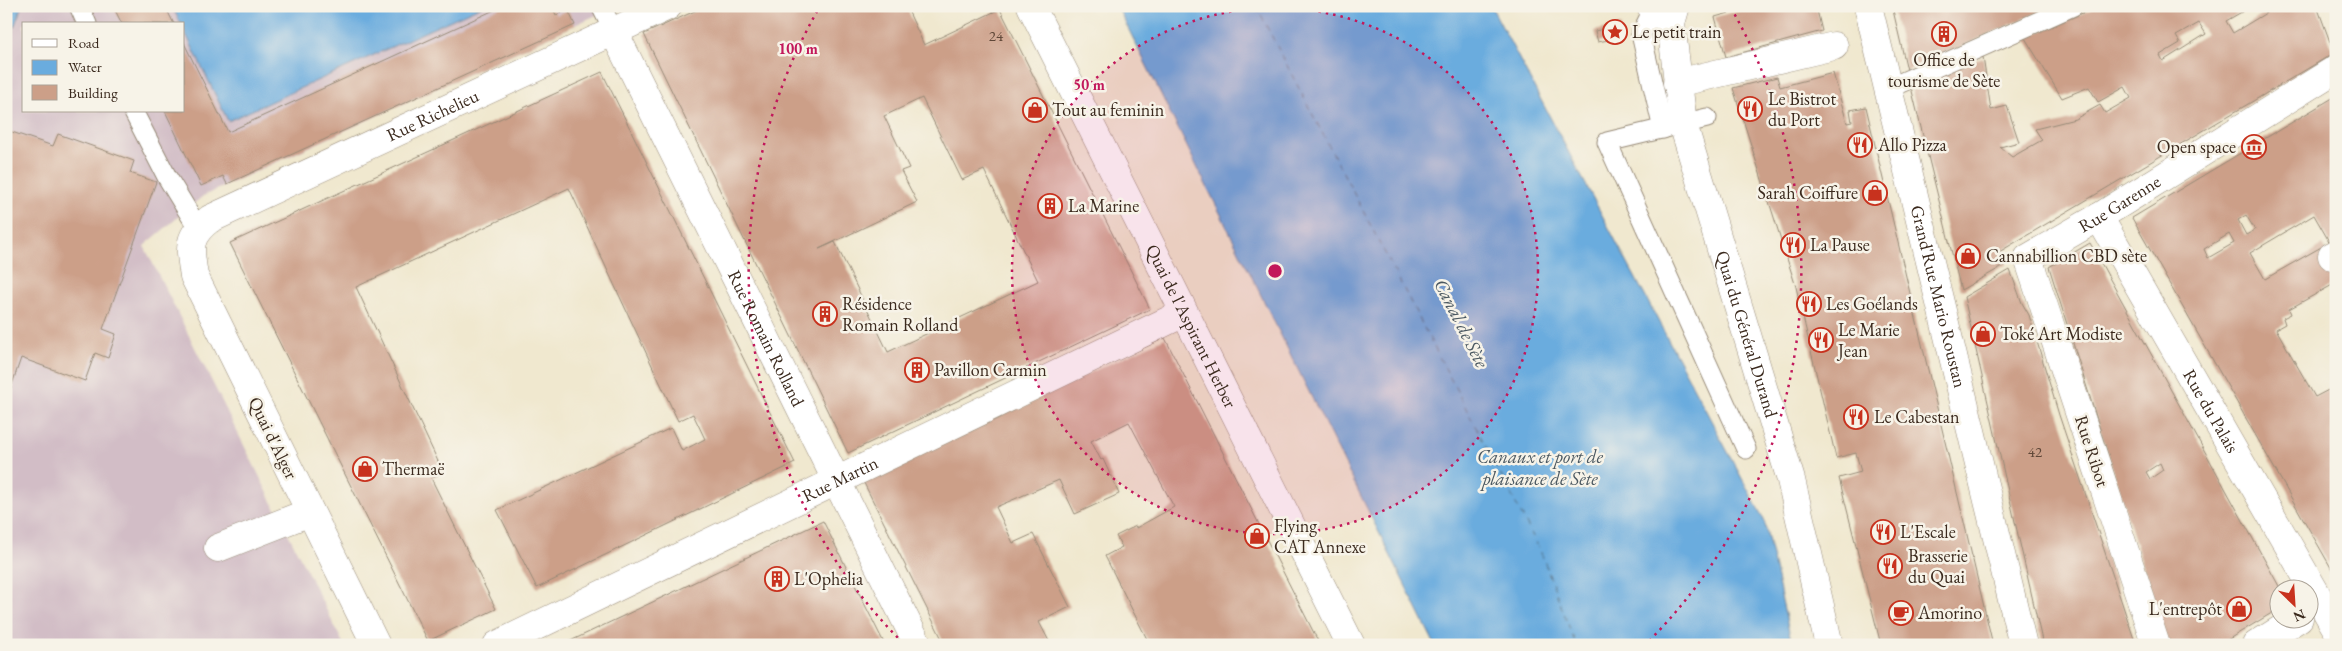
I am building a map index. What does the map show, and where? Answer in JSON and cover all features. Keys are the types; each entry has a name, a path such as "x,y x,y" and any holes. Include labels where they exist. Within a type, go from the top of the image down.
{"street":[{"name":"Rue Richelieu","path":"198,228 219,215 668,6"},
{"name":"Quai de l'Aspirant Herber","path":"1031,6 1351,645"},
{"name":"Grand'Rue Mario Roustan","path":"1868,6 2023,645"},
{"name":"Quai du Général Durand","path":"1661,10 1684,124 1791,480 1828,645"},
{"name":"Rue Romain Rolland","path":"614,32 918,645"},
{"path":"1677,82 1834,46"},
{"name":"Rue Garenne","path":"2028,258 2099,217 2336,69"},
{"name":"Rue du Palais","path":"2099,217 2336,628"},
{"name":"Quai d'Alger","path":"198,228 190,244 194,276 376,645"},
{"name":"Rue Ribot","path":"2028,258 2156,645"},
{"name":"Rue Martin","path":"497,645 1184,313"},
{"path":"218,548 310,512"},
{"path":"2256,645 2283,628"}],"lane":[{"path":"79,6 86,22"},
{"path":"601,6 614,32"},
{"path":"1888,89 2074,6"},
{"path":"1661,10 1641,34 1684,124 1607,142 1746,449"},
{"path":"134,112 167,177 198,228"}],"shaded area":[{"path":"22,6 172,6 180,22 22,22 22,112 185,112 185,32 228,121 482,6 616,6 203,196 144,246 344,645 6,645 6,48"}],"water":[{"path":"6,6 22,6 6,48"},
{"path":"172,6 482,6 228,121 185,32 185,22 180,22"},
{"name":"Canaux et port de plaisance de Sète","path":"1117,6 1491,6 1764,520 1792,645 1435,645"}],"building":[{"path":"113,6 165,6 173,22 121,22"},
{"path":"503,6 552,6 556,15 568,10 575,25 227,184 223,176 201,186 165,112 185,112 185,45 228,132"},
{"path":"706,6 906,6 924,45 1000,9 1150,309 848,453 644,34","holes":["922,98 962,180 984,170 1038,281 888,352 835,242 819,249 917,202 901,171 909,168 884,116"]},
{"path":"1754,6 1816,6 1822,31 1726,57 1715,17"},
{"name":"Office de tourisme de Sète","path":"1892,6 2053,6 1907,70"},
{"path":"2099,6 2252,6 2226,21 2233,33 2266,13 2263,6 2317,6 2334,53 1999,252 2007,264 1961,290 1911,87 1983,57 1991,110 2007,106 2019,142 2000,147 2012,157 2042,140 2035,129 2075,119 2100,105 2105,113 2131,98 2125,87 2098,102 2089,87 2062,98 2025,38","holes":["2199,23 2206,34 2163,61 2160,55 2180,43 2176,36"]},
{"path":"1620,25 1623,37 1598,42 1595,31"},
{"path":"602,72 795,463 537,588 497,510 671,428 682,451 705,439 693,414 678,421 569,188 356,287 443,472 431,478 496,609 428,641 230,243"},
{"path":"1833,73 1847,123 1852,122 1850,110 1866,107 1993,645 1881,645 1839,478 1861,472 1856,453 1836,458 1796,287 1733,88 1777,77 1780,87"},
{"path":"2336,96 2336,240 2330,243 2314,215 2250,253 2265,279 2323,246 2336,267 2336,283 2289,309 2291,314 2283,318 2285,324 2276,329 2315,397 2336,386 2334,573 2132,218","holes":["2246,215 2255,230 2246,235 2238,220","2229,234 2234,243 2208,258 2204,249"]},
{"path":"6,130 53,146 58,134 134,161 130,173 156,182 103,329 116,334 108,358 95,353 85,381 21,358 7,399"},
{"path":"2090,243 2274,578 2270,578 2270,614 2219,645 2168,645 2049,267","holes":["2160,463 2163,470 2150,479 2146,472"]},
{"path":"2010,270 2022,303 2029,315 2059,415 2136,645 2043,645 1964,297"},
{"path":"1165,338 1320,645 1150,645 1105,556 1122,547 1116,536 1136,526 1136,528 1174,507 1129,422 1091,441 1101,460 1103,459 1119,494 1075,514 1059,480 996,507 1013,543 1033,534 1070,607 1039,622 1051,645 945,645 862,479"},
{"name":"L'Ophelia","path":"823,521 885,645 562,645 659,599"}],"ferry route":[{"path":"1256,6 1540,550 1576,645"}],"place":[{"name":"Le petit train","path":"1615,32"},
{"name":"Office de tourisme de Sète","path":"1944,34"},
{"name":"Le Bistrot du Port","path":"1750,109"},
{"name":"Tout au feminin","path":"1035,110"},
{"name":"Allo Pizza","path":"1860,145"},
{"name":"Open space","path":"2254,147"},
{"name":"Sarah Coiffure","path":"1875,193"},
{"name":"La Marine","path":"1050,206"},
{"name":"La Pause","path":"1793,245"},
{"name":"Cannabillion CBD sète","path":"1968,256"},
{"name":"Les Goélands","path":"1809,304"},
{"name":"Résidence Romain Rolland","path":"825,314"},
{"name":"Toké Art Modiste","path":"1983,334"},
{"name":"Le Marie Jean","path":"1821,340"},
{"name":"Pavillon Carmin","path":"917,370"},
{"name":"Le Cabestan","path":"1856,417"},
{"name":"Thermaë","path":"365,469"},
{"name":"L'Escale","path":"1883,532"},
{"name":"Flying CAT Annexe","path":"1257,536"},
{"name":"Brasserie du Quai","path":"1890,566"},
{"name":"L'Ophelia","path":"777,579"},
{"name":"L'entrepôt","path":"2239,609"},
{"name":"Amorino","path":"1901,613"}],"water label":[{"name":"Canal de Sète","path":"1462,323"}]}
